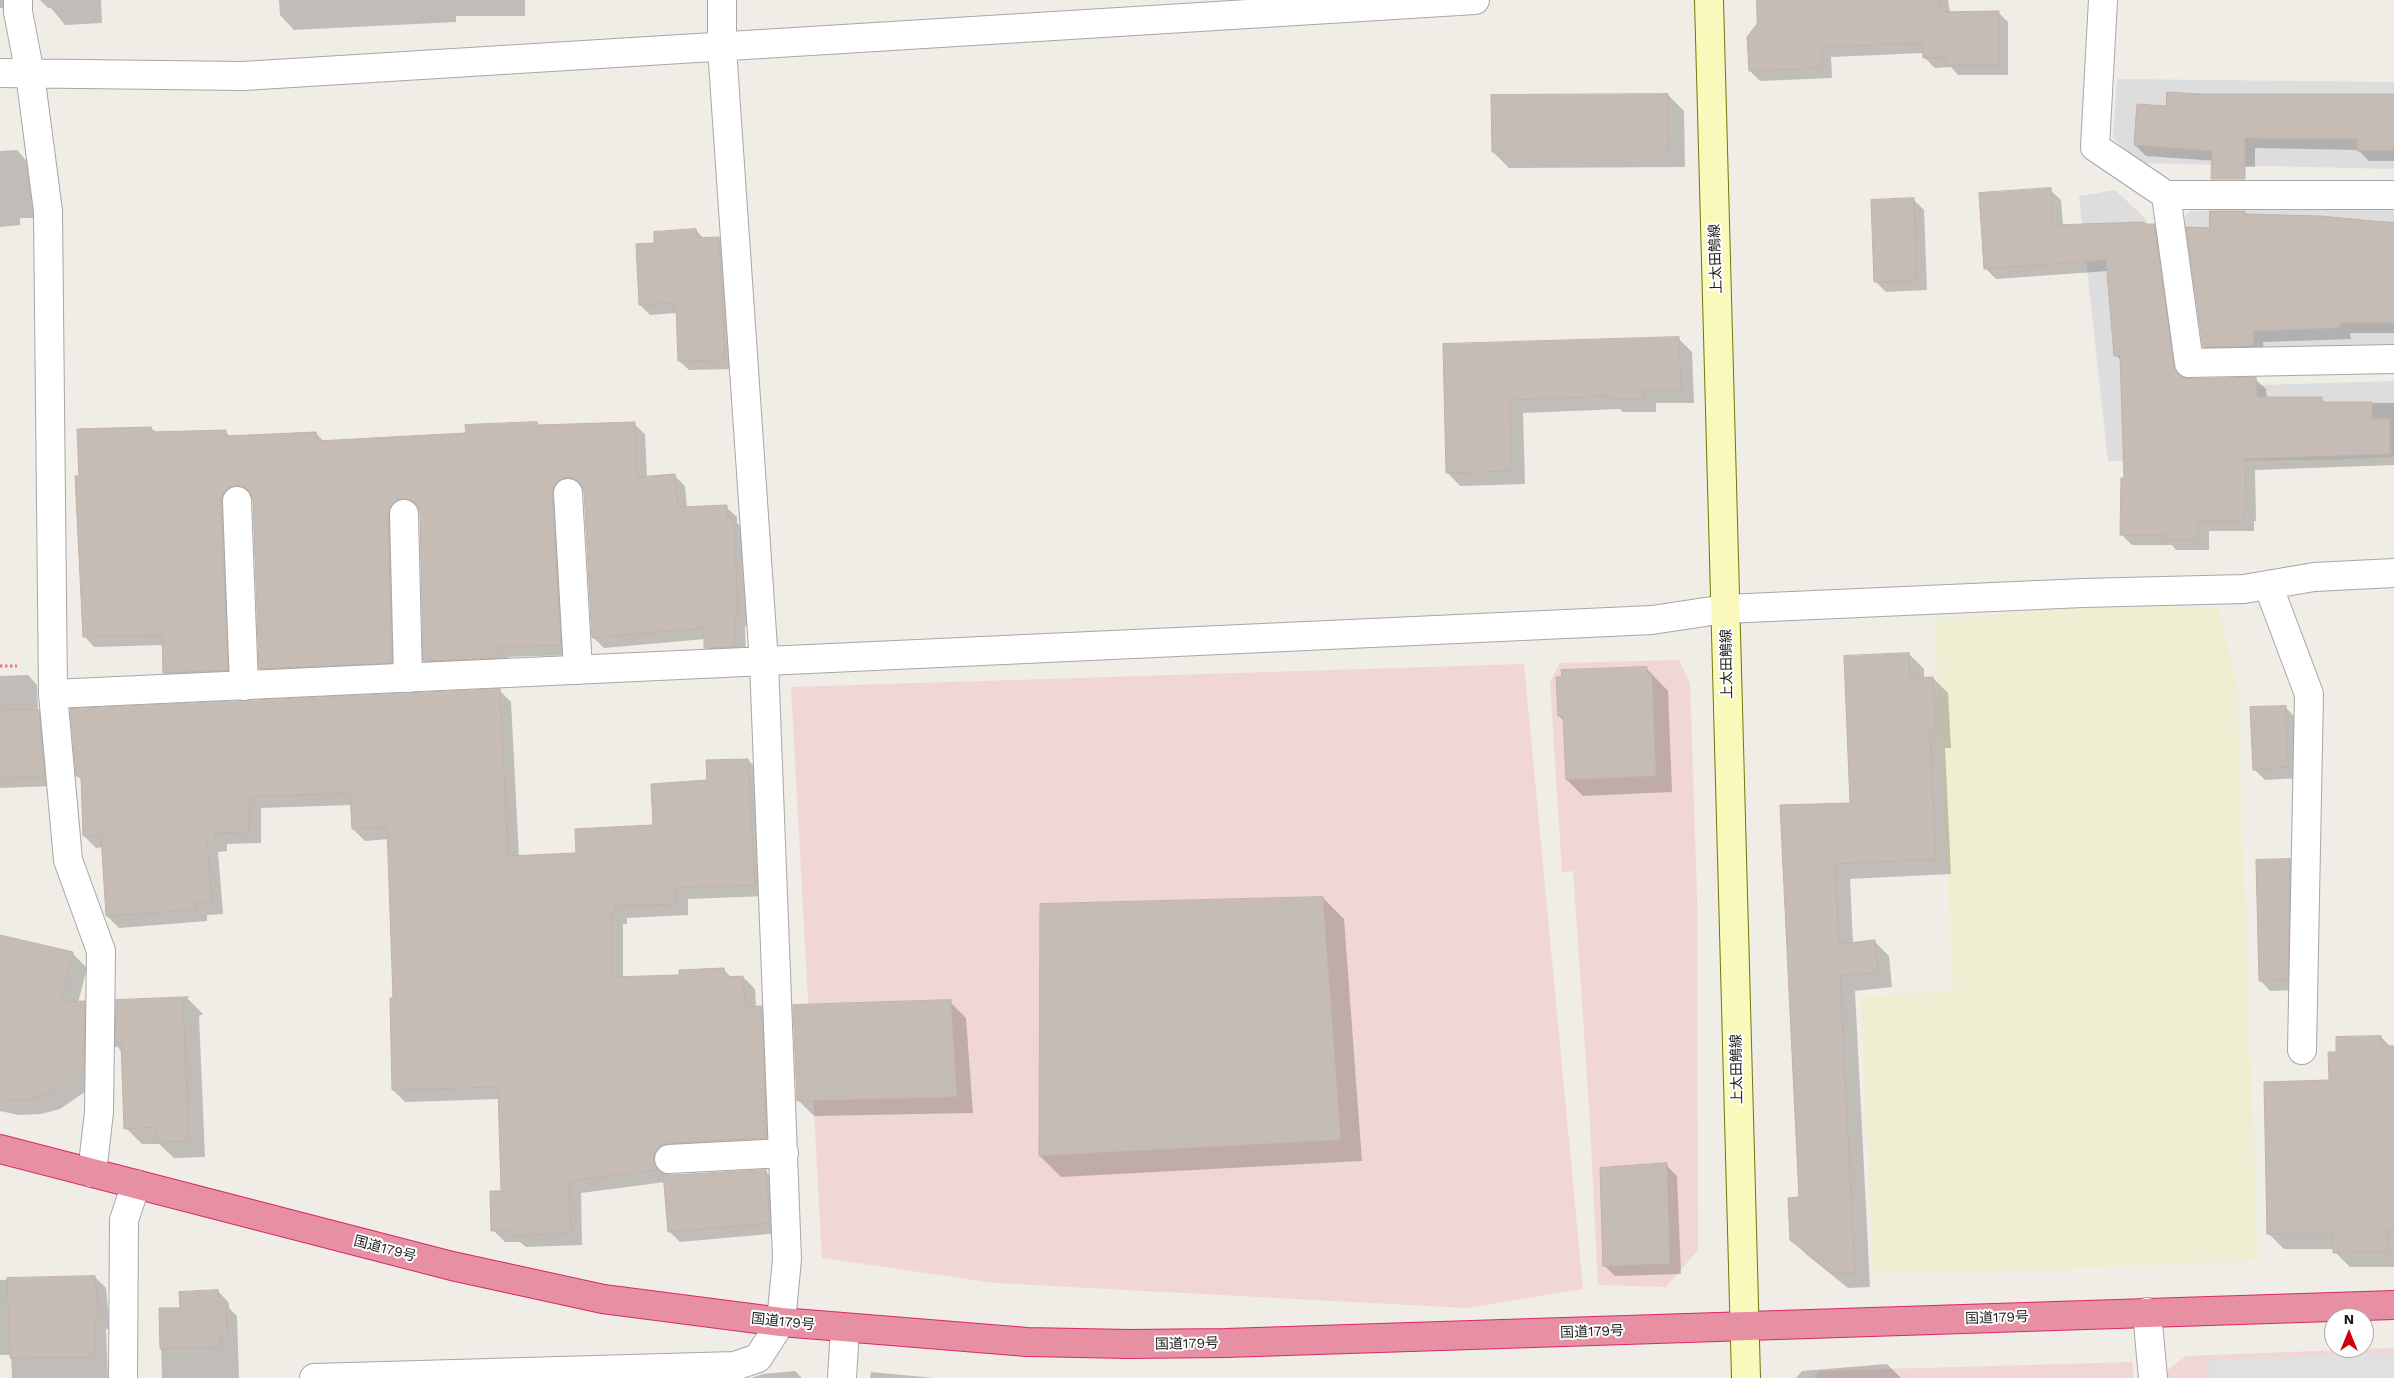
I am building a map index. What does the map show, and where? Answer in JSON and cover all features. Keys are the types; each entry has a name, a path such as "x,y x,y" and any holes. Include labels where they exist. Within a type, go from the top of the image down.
{"highway":[{"name":"国道179号","path":"0,1149 452,1266 584,1295 691,1312 781,1322 1027,1342 1129,1344 1744,1328 2147,1312 2394,1305"}],"main road":[{"name":"上太田鵤線","path":"1709,0 1746,1378"}],"street":[{"path":"18,0 18,12 30,74 48,211 53,694 68,860 101,951 99,1112 92,1173"},
{"path":"314,1378 735,1366 758,1358 781,1322 787,1260 764,662 722,48 722,0"},
{"path":"0,73 243,76 722,48 1475,0"},
{"path":"2103,0 2095,147 2166,195 2394,195"},
{"path":"2166,195 2189,363 2394,359"},
{"path":"568,493 578,670"},
{"path":"237,501 244,686"},
{"path":"404,514 408,678"},
{"path":"53,694 1652,620 1725,609 2083,593 2244,589 2314,577 2394,573"},
{"path":"2268,585 2309,694 2302,1050"},
{"path":"669,1159 784,1153"},
{"path":"123,1378 124,1220 136,1184"},
{"path":"2147,1312 2153,1378"},
{"path":"842,1378 845,1328"}],"shaded area":[{"path":"2117,79 2394,82 2394,169 2140,163 2113,138"},
{"path":"2115,190 2147,220 2161,388 2394,381 2394,457 2331,460 2108,461 2079,196"},
{"path":"2394,208 2394,353 2215,357 2192,336 2175,225 2190,211"},
{"path":"1679,660 1690,683 1697,897 1698,1250 1666,1287 1598,1285 1589,1105 1573,871 1562,872 1550,682 1560,663"},
{"path":"1524,664 1583,1289 1466,1308 995,1283 822,1258 791,687"},
{"path":"2394,1348 2394,1378 2168,1378 2168,1370 2186,1356 2324,1351 2324,1358 2374,1358 2374,1349"},
{"path":"2394,1353 2394,1378 2209,1378 2208,1360 2324,1356 2324,1358 2374,1358 2374,1354"},
{"path":"2132,1362 2134,1378 1814,1378 1819,1371"}],"green space":[{"path":"2108,604 2218,608 2237,685 2258,1260 2046,1270 1873,1273 1860,997 1953,991 1934,620"}],"building":[{"path":"1757,0 1940,0 1940,12 1999,11 1999,65 1947,65 1947,57 1923,58 1923,43 1822,47 1822,68 1749,71 1747,37 1757,24"},
{"path":"2167,92 2199,94 2394,94 2394,150 2357,151 2357,139 2245,138 2245,179 2211,179 2212,151 2134,145 2137,104 2166,106"},
{"path":"1668,94 1669,152 1492,152 1491,95"},
{"path":"2051,188 2053,225 2144,222 2144,224 2154,224 2174,365 2182,377 2189,379 2256,377 2257,397 2322,397 2322,402 2372,402 2372,419 2390,419 2390,454 2245,459 2246,511 2244,511 2244,521 2198,521 2198,540 2165,540 2165,535 2120,535 2121,478 2124,478 2120,355 2114,356 2106,260 1984,269 1979,193"},
{"path":"1914,198 1917,280 1874,282 1871,200"},
{"path":"2210,211 2245,211 2245,214 2320,216 2394,223 2394,323 2340,323 2340,328 2253,331 2254,346 2203,347 2186,227 2209,228"},
{"path":"696,229 697,238 719,237 725,360 678,361 676,307 673,308 673,303 639,305 636,244 654,243 654,232"},
{"path":"1679,337 1681,390 1643,390 1643,399 1608,399 1608,396 1510,400 1512,471 1446,473 1443,344"},
{"path":"537,422 538,425 635,422 637,477 675,474 678,507 727,505 727,518 734,518 738,616 735,616 736,647 704,648 704,628 592,638 584,492 581,484 575,479 568,477 559,480 554,486 552,494 561,645 498,647 498,658 423,661 420,514 418,506 412,501 403,498 396,500 388,514 392,663 259,669 253,500 250,492 245,487 237,485 228,488 223,494 221,502 228,670 163,673 162,635 83,637 75,476 79,476 77,429 151,427 152,432 226,430 226,436 316,432 317,441 466,433 465,425"},
{"path":"1909,653 1910,678 1933,677 1936,733 1930,734 1936,859 1835,864 1839,944 1875,940 1878,972 1840,976 1855,1273 1832,1273 1790,1240 1788,1198 1799,1197 1780,805 1850,803 1844,656"},
{"path":"1647,667 1647,674 1652,674 1656,776 1566,780 1563,716 1558,716 1556,677 1562,677 1561,670"},
{"path":"500,689 508,856 576,853 575,829 653,825 651,784 707,780 706,760 748,759 755,885 676,888 677,904 615,906 615,912 612,912 612,977 679,975 679,970 724,968 725,977 743,976 745,1007 762,1006 766,1133 763,1133 763,1138 668,1143 660,1146 655,1152 653,1160 658,1170 569,1181 571,1233 513,1236 513,1230 491,1231 490,1191 501,1191 498,1087 392,1090 390,998 393,998 387,827 352,829 350,793 250,797 249,832 215,833 215,840 207,840 212,902 195,903 196,910 106,916 101,835 83,836 81,776 76,776 70,709"},
{"path":"2286,706 2288,767 2253,770 2250,707"},
{"path":"0,709 39,710 45,777 0,778"},
{"path":"2290,859 2288,980 2259,981 2256,860"},
{"path":"1323,897 1341,1140 1039,1156 1040,904"},
{"path":"0,935 73,952 61,1002 85,1001 84,1068 45,1095 26,1100 0,1101"},
{"path":"188,997 183,1000 189,1141 157,1142 156,1127 124,1129 121,1043 115,1047 116,1000"},
{"path":"951,1000 957,1097 797,1101 793,1005"},
{"path":"2381,1036 2381,1046 2394,1046 2394,1231 2387,1231 2388,1252 2333,1253 2333,1234 2267,1234 2264,1082 2329,1080 2328,1052 2336,1052 2336,1037"},
{"path":"1667,1163 1670,1264 1603,1266 1600,1168"},
{"path":"766,1170 770,1223 668,1232 663,1173 670,1175"},
{"path":"95,1276 99,1319 95,1318 96,1357 10,1358 7,1278"},
{"path":"218,1290 219,1303 226,1303 227,1337 220,1337 220,1347 160,1349 159,1308 180,1308 179,1292"}]}
